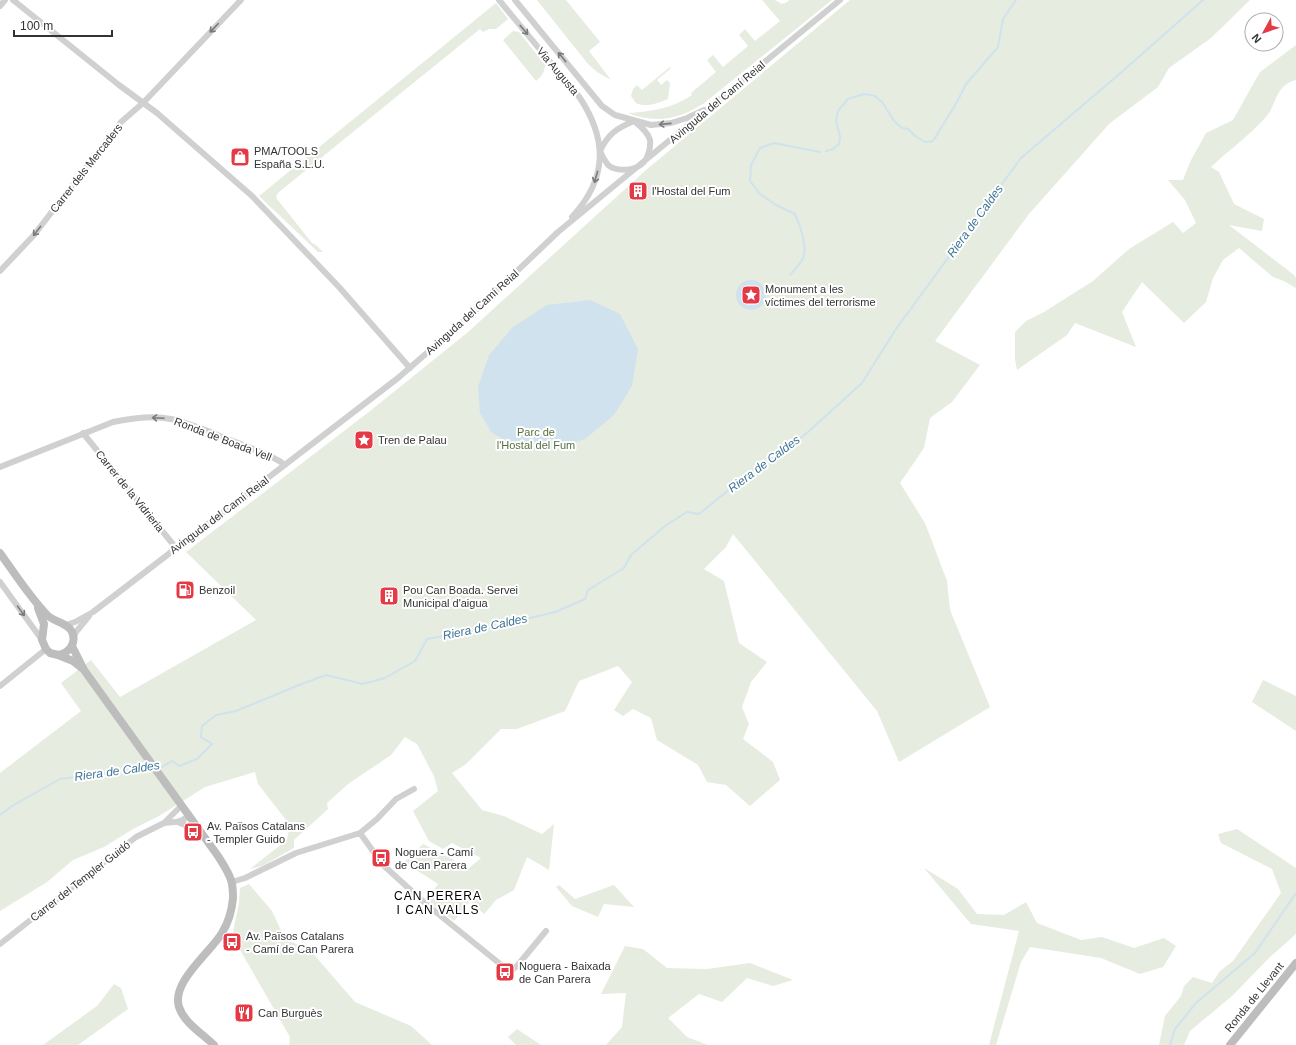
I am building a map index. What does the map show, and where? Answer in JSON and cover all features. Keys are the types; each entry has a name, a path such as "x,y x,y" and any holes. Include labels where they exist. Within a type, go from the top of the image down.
{"main road":[{"path":"0,553 37,604 49,617 63,624 72,632 73,642 84,670"},
{"path":"37,604 44,624 43,636 46,649 50,653 73,661 84,670 202,832 227,869 232,882 232,901 230,914 225,928 210,950 184,981 179,993 179,1007 184,1017 214,1045"},
{"path":"43,636 50,625 63,624"},
{"path":"58,655 68,651 73,642"},
{"name":"Ronda de Llevant","path":"1230,1045 1296,963"}],"street":[{"path":"0,6 5,0"},
{"path":"14,0 157,113 252,196 339,287 410,368"},
{"name":"Carrer dels Mercaders","path":"0,271 34,235 121,122 143,103 241,0"},
{"name":"Via Augusta","path":"499,0 580,98 589,112 596,130 600,151 599,166 592,190 580,208 558,232"},
{"name":"Via Augusta","path":"515,0 602,106 614,115 651,125 671,123 688,118 714,105"},
{"name":"Avinguda del Camí Reial","path":"63,624 74,622 93,612 392,383 475,311 558,232 643,164 840,0"},
{"path":"634,121 644,130 650,140 648,156 643,164"},
{"name":"Via Augusta","path":"600,151 605,141 611,134 624,125 634,121"},
{"name":"Via Augusta","path":"600,151 609,165 615,169 624,170 643,164"},
{"name":"Ronda de Boada Vell","path":"0,467 113,422 127,419 155,417 170,419 202,429 272,456 285,465"},
{"name":"Carrer de la Vidrieria","path":"83,433 176,548"},
{"path":"0,582 43,636"},
{"name":"Avinguda del Camí Reial","path":"73,642 76,632 93,612"},
{"path":"0,686 46,649"},
{"path":"232,882 245,878 296,853 360,833 377,819 396,799 414,790"},
{"name":"Carrer del Templer Guidó","path":"0,944 136,837 164,823 182,805"},
{"path":"178,822 186,818 189,814"},
{"name":"Carrer del Templer Guidó","path":"164,823 178,822 202,832"},
{"path":"360,833 383,865 415,895 510,972 517,966 546,931"}],"green space":[{"path":"537,0 566,0 600,42 589,51 611,80 597,72 588,64"},
{"path":"762,0 775,0 782,4 789,1 788,0 832,0 703,104 694,109 676,116 658,119 628,113 645,112 662,108 677,103 692,95 691,93 716,72 707,60 713,55 723,67 748,46 739,35 745,29 755,41 780,21"},
{"name":"Parc de l'Hostal del Fum","path":"850,0 1250,0 1211,38 1169,68 1158,87 1109,124 1029,214 935,341 980,365 952,402 930,418 924,448 900,483 925,523 947,581 950,610 990,707 899,762 877,711 733,534 726,547 704,569 724,581 739,643 767,662 751,682 742,707 749,724 743,739 773,762 780,780 750,806 726,785 707,782 698,765 657,740 651,718 633,709 623,716 614,710 632,682 618,666 579,681 565,711 517,729 501,729 466,764 452,773 482,810 504,816 542,834 554,824 549,870 527,857 514,890 496,900 484,914 470,901 454,921 427,900 438,884 404,862 423,844 469,868 481,858 452,843 443,849 429,841 413,811 438,791 434,776 417,744 405,737 391,755 348,784 327,803 328,809 294,840 294,848 262,866 250,869 287,840 290,825 258,784 255,772 205,787 159,816 133,829 104,847 73,860 47,882 0,911 0,773 81,711 61,683 91,660 120,697 256,620 186,552 370,411 467,333 646,170"},
{"path":"496,3 508,19 496,29 489,29 483,32 480,29 276,196 312,243 323,252 318,252 259,196"},
{"path":"513,31 519,32 545,65 540,78 536,81 503,40"},
{"path":"1296,45 1296,80 1289,82 1280,90 1270,112 1260,124 1211,167 1219,172 1234,204 1264,219 1262,231 1229,225 1294,275 1296,278 1296,288 1273,277 1239,248 1223,260 1213,278 1206,302 1184,323 1142,282 1122,312 1136,347 1075,323 1067,335 1017,370 1015,359 1015,332 1026,321 1044,312 1093,281 1129,249 1173,222 1183,233 1196,223 1185,200 1168,180 1183,180 1190,162 1206,133 1233,120 1260,72"},
{"path":"670,67 671,68 657,80 661,85 667,80 670,83 668,99 648,105 636,103 631,96 633,89 637,85 642,90"},
{"path":"1263,680 1296,696 1296,731 1252,702"},
{"path":"1237,829 1296,868 1296,934 1269,958 1232,996 1190,1031 1184,1045 1159,1045 1165,1016 1181,996 1184,986 1193,977 1212,983 1220,971 1233,961 1281,893 1272,869 1221,843 1218,834"},
{"path":"924,868 958,889 977,914 1004,915 1026,902 1037,923 1081,940 1102,937 1134,948 1164,938 1176,946 1163,967 1140,974 1101,958 1030,947 1021,962 996,1045 989,1045 1019,931 971,924"},
{"path":"249,884 272,911 285,939 310,950 355,1002 411,1026 432,1045 289,1045 290,1037 232,936 239,903 240,888"},
{"path":"559,885 575,899 614,885 634,907 604,904 598,917 572,906 556,887"},
{"path":"625,946 643,949 667,968 707,969 750,963 793,980 773,986 747,978 722,1002 699,994 668,1018 687,1037 708,1045 606,1045 622,1027 626,993 601,994"},
{"path":"114,984 121,988 128,1009 78,1045 43,1045 97,1006"},
{"path":"517,1029 541,1045 516,1045 508,1037"}],"water":[{"path":"751,280 761,285 766,295 761,305 751,310 741,305 736,295 741,285"},
{"path":"590,300 620,314 638,349 632,386 614,415 585,439 552,450 521,450 491,432 480,413 478,387 489,355 513,327 547,305"}],"waterway":[{"path":"826,151 833,149 839,144 840,136 836,121 838,111 848,99 864,94 875,96 882,102 894,121 902,128 908,129 915,136 925,142 933,141 957,102 966,84 998,47 1003,19 1016,0"},
{"name":"Riera de Caldes","path":"156,767 162,767 172,761 179,766 197,759 212,744 201,737 202,726 216,715 236,711 326,675 363,684 385,678 415,661 427,639 484,629 555,612 585,599 588,590 624,568 631,555 665,526 687,512 699,514 762,463 781,454 808,432 862,383 896,329 1021,158 1203,0"},
{"path":"790,275 801,262 805,250 799,224 795,214 776,205 760,194 750,181 751,165 760,148 774,143 820,152"},
{"name":"Riera de Caldes","path":"0,815 12,806 60,779 152,768"},
{"path":"1170,1045 1175,1029 1196,1003 1255,953 1296,893"}],"place":[{"name":"PMA/TOOLS España S.L.U.","path":"240,157"},
{"name":"l'Hostal del Fum","path":"638,191"},
{"name":"Monument a les víctimes del terrorisme","path":"751,295"},
{"name":"Tren de Palau","path":"364,440"},
{"name":"Benzoil","path":"185,590"},
{"name":"Pou Can Boada. Servei Municipal d'aigua","path":"389,596"},
{"name":"Av. Països Catalans - Templer Guido","path":"193,832"},
{"name":"Noguera - Camí de Can Parera","path":"381,858"},
{"name":"Av. Països Catalans - Camí de Can Parera","path":"232,942"},
{"name":"Noguera - Baixada de Can Parera","path":"505,972"},
{"name":"Can Burguès","path":"244,1013"}],"district":[{"name":"CAN PERERA I CAN VALLS","path":"438,903"}]}
